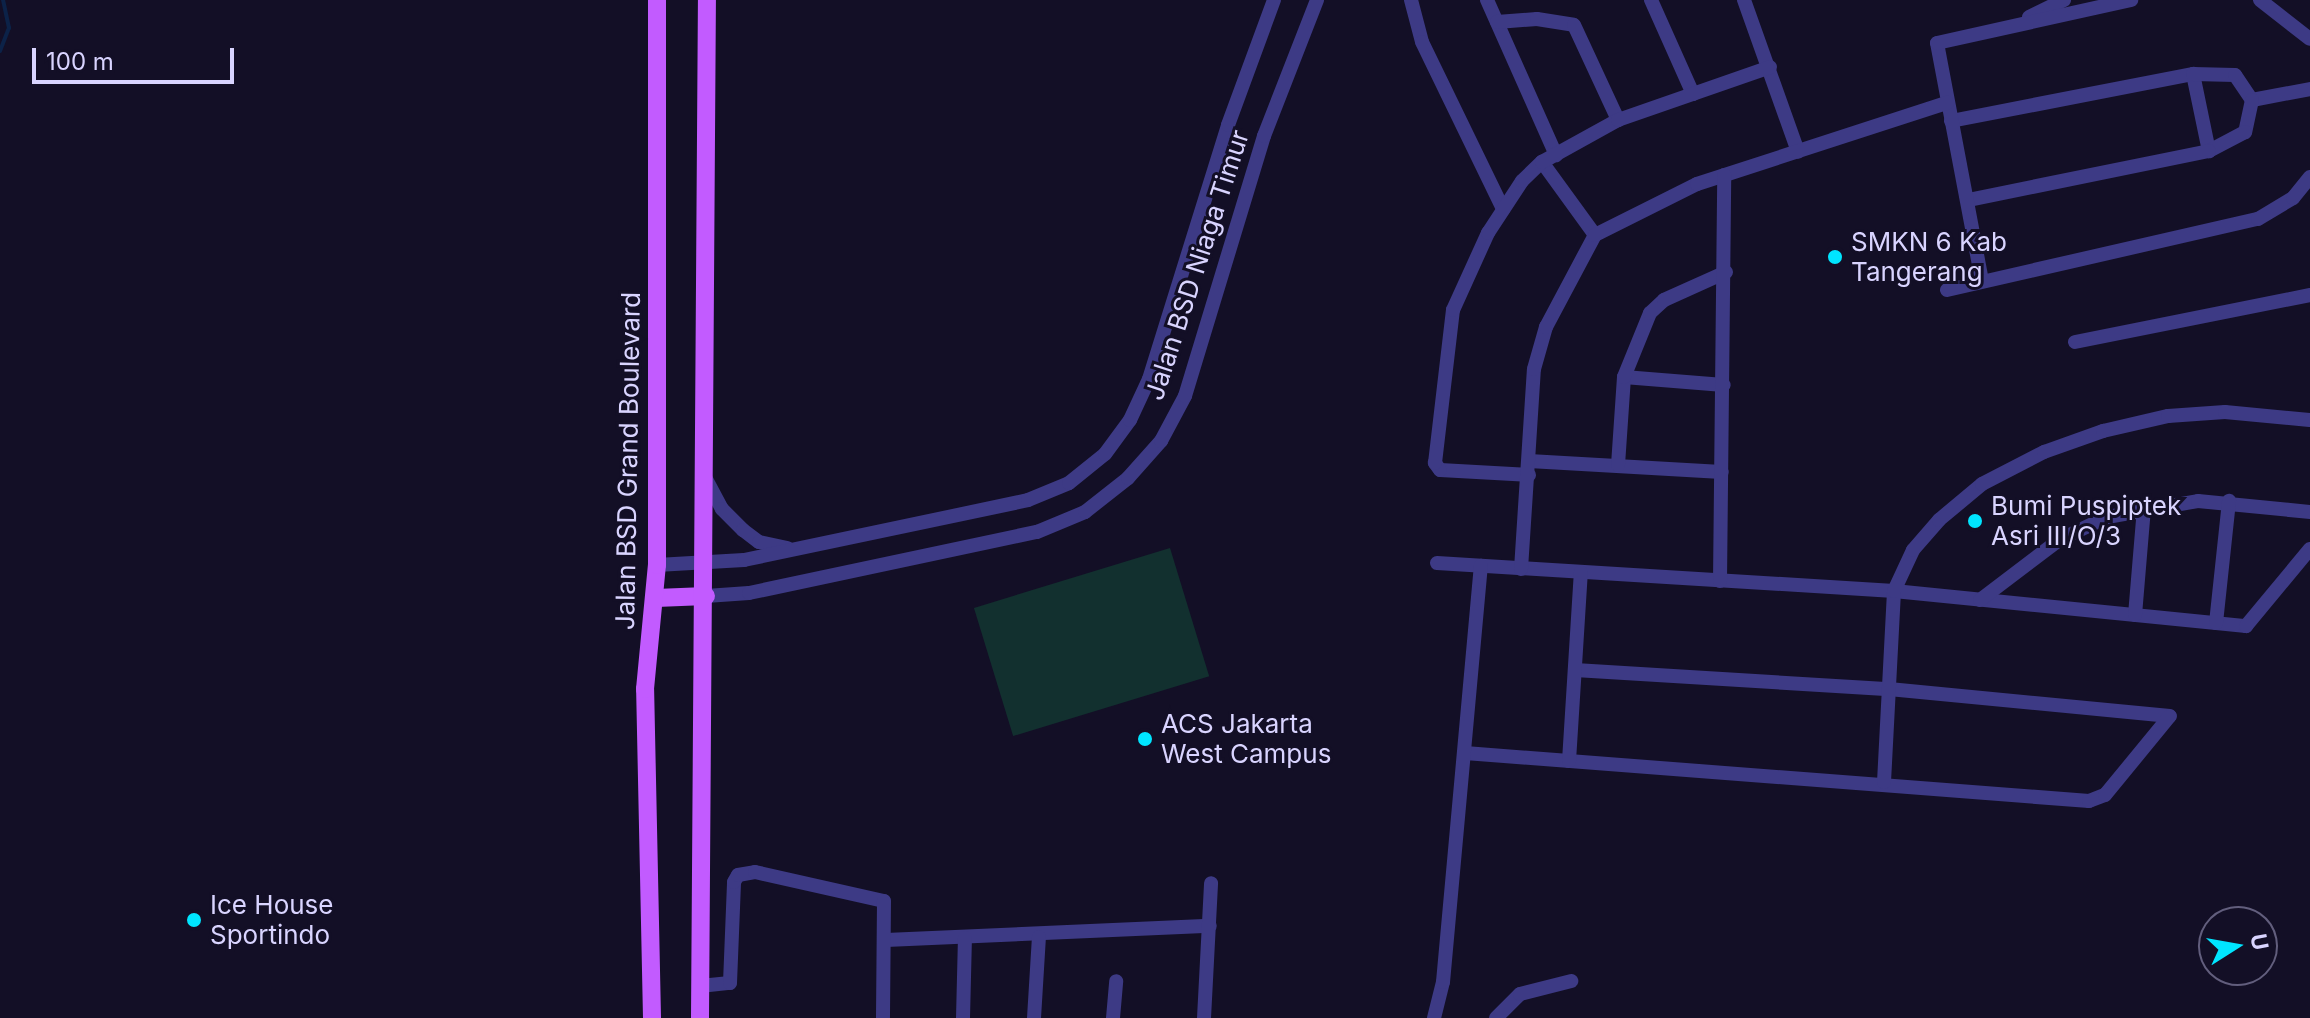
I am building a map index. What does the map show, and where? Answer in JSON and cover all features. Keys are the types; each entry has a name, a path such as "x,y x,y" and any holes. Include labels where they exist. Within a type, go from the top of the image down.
{"main road":[{"name":"Jalan BSD Grand Boulevard","path":"652,1018 645,689 657,565 657,0"},
{"path":"700,1018 706,596 707,0"},
{"path":"656,598 706,596"}],"street":[{"name":"Jalan BSD Niaga Timur","path":"657,565 794,550 1028,500 1069,483 1105,454 1130,420 1149,379 1228,125 1274,0"},
{"name":"Jalan BSD Niaga Timur","path":"706,596 749,593 1037,532 1085,512 1128,478 1161,441 1185,396 1264,136 1317,0"},
{"path":"1411,0 1422,42 1503,209"},
{"path":"1487,0 1549,159 1595,235"},
{"path":"1651,0 1693,94"},
{"path":"1744,0 1798,152"},
{"path":"2023,23 2064,0"},
{"path":"1982,281 1937,43 2131,0"},
{"path":"2260,0 2310,39"},
{"path":"1497,22 1537,19 1574,25 1618,120"},
{"path":"1722,472 1618,465 1440,470 1435,463 1453,310 1503,209 1549,159 1618,120 1770,67"},
{"path":"1951,121 2193,74 2235,75 2252,100 2245,132 2209,151 1968,200"},
{"path":"2193,74 2209,151"},
{"path":"2252,100 2310,89"},
{"path":"1521,569 1534,369 1546,327 1595,235 1665,197 1947,103"},
{"path":"1720,581 1726,272 1724,175"},
{"path":"1947,290 2258,219 2293,198 2310,177"},
{"path":"1618,465 1624,377 1655,305 1726,272"},
{"path":"2075,342 2310,295"},
{"path":"1624,377 1724,385"},
{"path":"1884,782 1894,591 1913,550 1939,520 1982,484 2044,452 2168,416 2225,412 2310,420"},
{"name":"Jalan BSD Niaga Timur","path":"706,479 722,509 743,530 759,542 794,550"},
{"path":"1980,600 2059,540 2107,517 2144,508 2229,501 2310,512"},
{"path":"2216,623 2229,501"},
{"path":"2135,615 2144,508"},
{"path":"1437,563 1894,591 2246,626 2310,549"},
{"path":"1435,1018 1443,982 1481,566"},
{"path":"1569,761 1581,572"},
{"path":"1465,753 2094,800 2105,795 2170,716 1889,689 1575,670"},
{"path":"700,986 730,983 734,882 738,875 755,872 884,901 887,910 883,1018"},
{"path":"1204,1018 1211,883"},
{"path":"886,940 1039,937 1210,926"},
{"path":"1034,1018 1039,937"},
{"path":"963,1018 965,938"},
{"path":"1113,1018 1116,981"},
{"path":"1496,1018 1520,994 1571,981"}],"green space":[{"path":"1170,548 1209,676 1013,736 974,608"}],"waterway":[{"path":"0,51 9,28 3,0"}],"place":[{"name":"SMKN 6 Kab Tangerang","path":"1835,257"},
{"name":"Bumi Puspiptek Asri III/O/3","path":"1975,521"},
{"name":"ACS Jakarta West Campus","path":"1145,739"},
{"name":"Ice House Sportindo","path":"194,920"}]}
